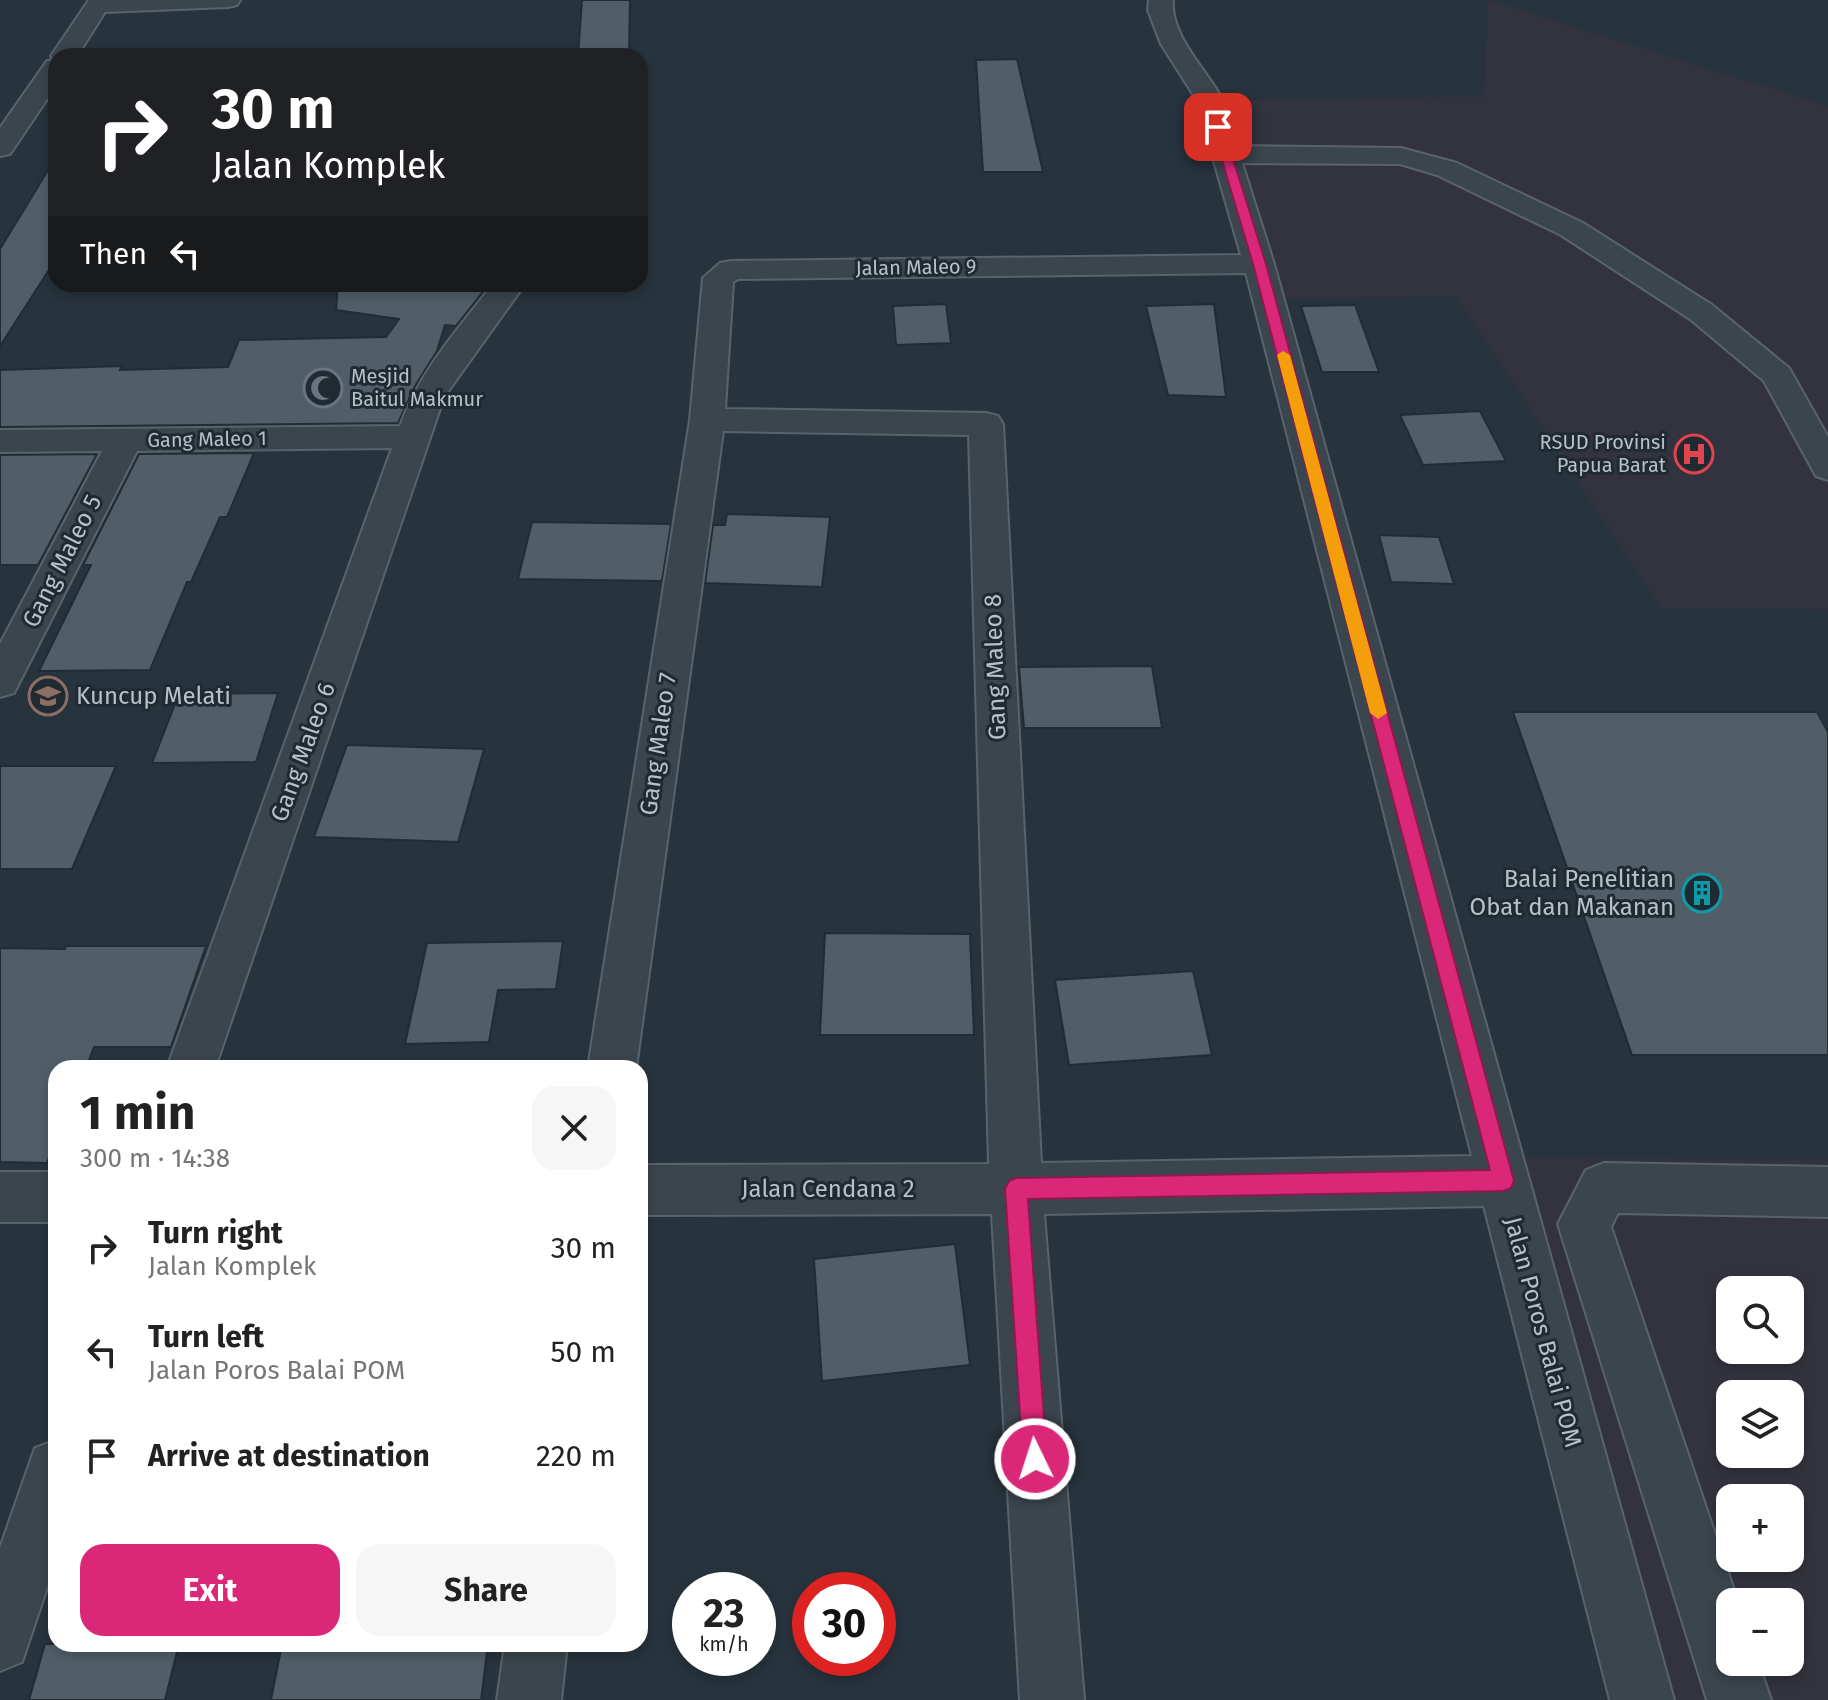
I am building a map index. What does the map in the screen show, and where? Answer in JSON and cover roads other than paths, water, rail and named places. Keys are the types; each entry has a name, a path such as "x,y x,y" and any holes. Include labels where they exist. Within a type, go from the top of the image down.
{"street":[{"path":"69,48 100,2 228,0"},
{"name":"Jalan Poros Balai POM","path":"1161,0 1160,10 1174,44 1209,99 1259,264 1642,1700"},
{"path":"0,148 48,79"},
{"path":"1226,154 1401,156 1447,169 1572,229 1701,312 1777,375 1828,468"},
{"name":"Jalan Maleo 9","path":"707,420 718,278 731,270 1259,264"},
{"name":"Gang Maleo 6","path":"194,1060 433,385 503,292"},
{"name":"Gang Maleo 7","path":"613,1060 707,420"},
{"name":"Gang Maleo 8","path":"707,420 986,424 1016,1189"},
{"name":"Gang Maleo 1","path":"0,441 414,437"},
{"name":"Gang Maleo 5","path":"0,682 125,440"},
{"name":"Jalan Cendana 2","path":"648,1190 1016,1189 1503,1181"},
{"path":"1739,1700 1584,1224 1604,1188 1828,1192"},
{"path":"1016,1189 1052,1700"},
{"path":"0,1197 48,1197"},
{"path":"0,1640 48,1493"},
{"path":"529,1700 535,1652"}],"place":[{"name":"Mesjid Baitul Makmur","path":"323,388"},
{"name":"RSUD Provinsi Papua Barat","path":"1694,454"},
{"name":"Kuncup Melati","path":"48,696"},
{"name":"Balai Penelitian Obat dan Makanan","path":"1702,893"}]}
